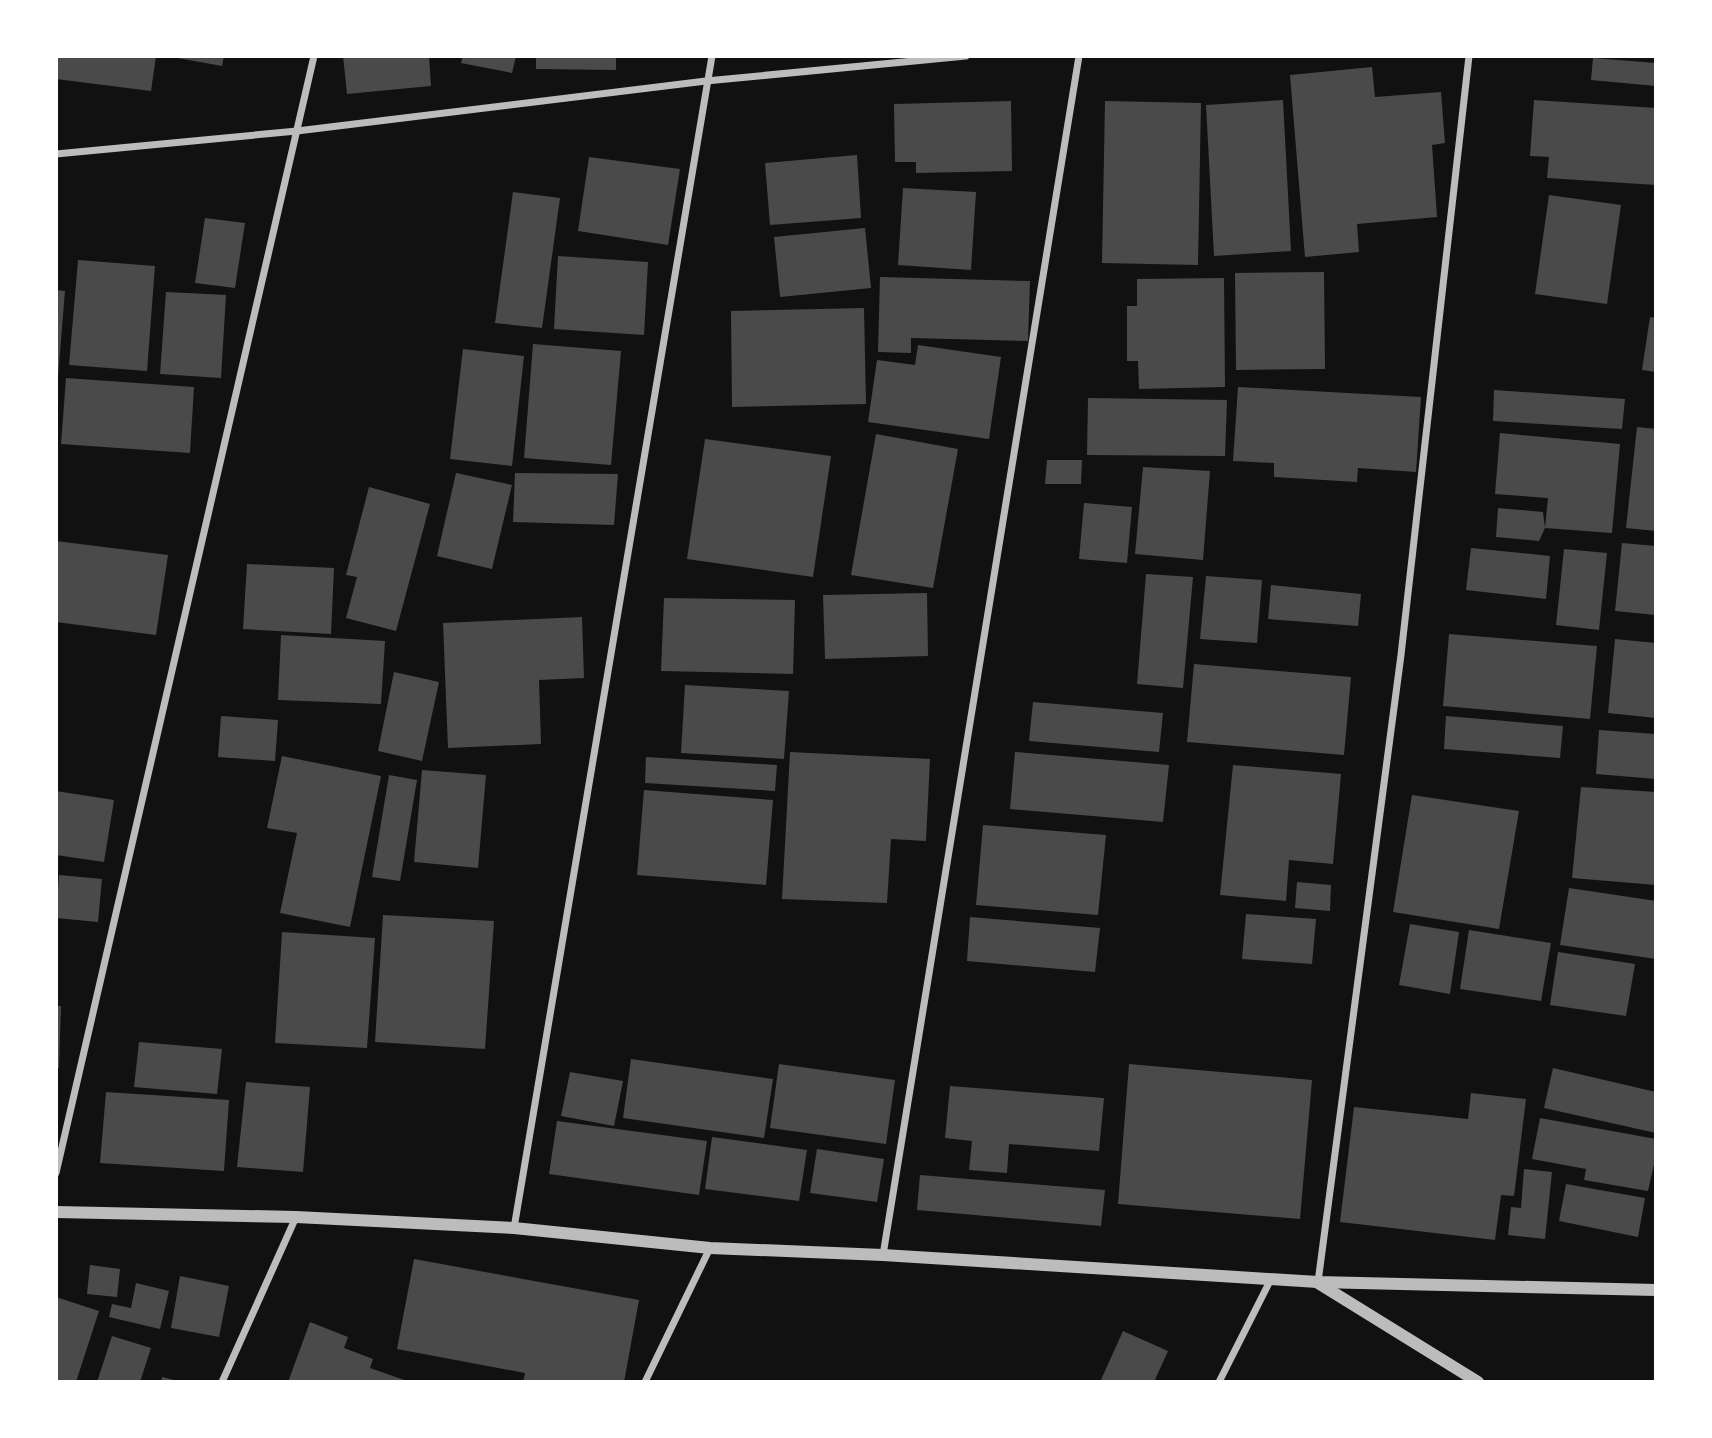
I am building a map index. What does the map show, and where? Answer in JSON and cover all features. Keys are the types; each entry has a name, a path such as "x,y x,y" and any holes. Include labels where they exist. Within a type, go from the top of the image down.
{"street":[{"path":"56,1173 314,56"},
{"path":"514,1228 712,56"},
{"path":"56,154 297,131 706,81 966,56"},
{"path":"883,1255 1079,56"},
{"path":"1318,1282 1401,655 1469,56"},
{"path":"56,1212 296,1217 514,1228 710,1248 883,1255 1318,1282 1655,1286"},
{"path":"222,1382 296,1217"},
{"path":"645,1382 710,1248"},
{"path":"1219,1382 1271,1279"},
{"path":"1318,1282 1478,1382"}],"building":[{"path":"56,56 156,56 151,91 56,79"},
{"path":"172,56 224,56 222,66"},
{"path":"343,56 429,56 431,86 347,94"},
{"path":"463,56 516,56 512,73 461,63"},
{"path":"536,56 616,56 616,70 536,69"},
{"path":"1593,58 1656,63 1656,86 1591,80"},
{"path":"1372,67 1375,97 1441,92 1445,143 1432,145 1437,217 1357,224 1359,252 1305,257 1290,75"},
{"path":"1283,100 1291,251 1214,256 1206,105"},
{"path":"1534,100 1656,108 1656,185 1547,178 1549,157 1530,156"},
{"path":"1011,101 1012,171 916,173 916,162 895,162 894,104"},
{"path":"1105,101 1201,103 1198,265 1102,263"},
{"path":"857,155 861,218 770,225 765,163"},
{"path":"589,157 680,169 668,245 578,231"},
{"path":"903,188 976,192 971,270 898,265"},
{"path":"513,192 560,198 542,328 495,323"},
{"path":"1549,195 1621,205 1607,304 1535,294"},
{"path":"205,218 245,223 235,288 195,283"},
{"path":"865,228 871,288 780,297 774,237"},
{"path":"558,256 648,262 644,335 554,329"},
{"path":"78,260 155,266 147,371 69,365"},
{"path":"1324,272 1325,369 1236,370 1235,273"},
{"path":"880,277 1030,281 1028,341 911,338 911,353 878,352"},
{"path":"1224,278 1225,387 1139,389 1138,361 1127,361 1127,306 1137,306 1137,279"},
{"path":"56,290 65,291 58,377 56,377"},
{"path":"166,292 226,295 221,378 160,374"},
{"path":"864,308 866,404 732,407 731,311"},
{"path":"1650,317 1656,318 1656,372 1642,370"},
{"path":"533,344 621,351 611,465 524,458"},
{"path":"918,345 1001,357 989,439 868,422 877,360 915,365"},
{"path":"463,349 524,356 512,466 450,459"},
{"path":"66,378 194,387 190,453 61,444"},
{"path":"1238,387 1421,397 1416,472 1358,468 1357,482 1274,477 1274,463 1233,461"},
{"path":"1494,390 1625,399 1622,429 1493,421"},
{"path":"1088,398 1227,400 1225,456 1087,455"},
{"path":"1637,427 1656,429 1656,531 1626,528"},
{"path":"1500,433 1620,444 1612,533 1545,528 1548,498 1495,494"},
{"path":"876,434 958,449 933,588 851,575"},
{"path":"705,439 831,456 813,577 687,559"},
{"path":"1047,460 1082,460 1081,484 1045,484"},
{"path":"1143,467 1210,471 1203,560 1135,554"},
{"path":"456,473 512,485 492,569 437,556"},
{"path":"515,473 618,474 614,525 513,522"},
{"path":"369,487 430,504 396,631 346,618 357,577 346,575"},
{"path":"1084,503 1132,507 1127,563 1079,559"},
{"path":"1498,508 1543,512 1545,528 1539,541 1496,537"},
{"path":"56,541 168,555 156,635 56,622"},
{"path":"1622,543 1656,546 1656,615 1615,611"},
{"path":"1471,548 1550,556 1546,599 1466,590"},
{"path":"1564,549 1607,553 1599,630 1556,625"},
{"path":"247,564 334,568 331,634 243,629"},
{"path":"1146,574 1193,577 1183,688 1137,684"},
{"path":"1206,576 1262,580 1257,643 1200,639"},
{"path":"1271,585 1361,594 1358,626 1268,619"},
{"path":"927,593 928,656 825,659 823,595"},
{"path":"664,598 795,600 793,674 661,671"},
{"path":"582,617 584,678 539,680 541,744 448,748 443,623"},
{"path":"1449,634 1597,646 1590,719 1443,706"},
{"path":"281,635 385,641 381,704 278,700"},
{"path":"1615,639 1656,643 1656,718 1608,713"},
{"path":"1194,664 1351,677 1344,755 1187,742"},
{"path":"394,672 439,682 422,761 378,751"},
{"path":"685,685 789,691 784,759 681,753"},
{"path":"1033,702 1163,713 1159,752 1029,741"},
{"path":"221,716 278,720 275,761 218,757"},
{"path":"1446,716 1563,726 1560,758 1444,749"},
{"path":"1599,730 1656,734 1656,779 1596,774"},
{"path":"790,752 930,759 926,841 891,839 887,903 782,899"},
{"path":"1015,752 1169,765 1163,822 1010,809"},
{"path":"282,756 381,776 350,927 280,913 297,833 267,828"},
{"path":"646,757 777,765 775,791 645,783"},
{"path":"1233,765 1341,774 1333,864 1289,860 1286,901 1220,895"},
{"path":"422,770 486,775 478,868 414,862"},
{"path":"389,775 417,780 400,881 372,877"},
{"path":"1581,787 1656,792 1656,885 1572,878"},
{"path":"644,790 773,800 766,885 637,875"},
{"path":"56,791 114,800 104,862 56,855"},
{"path":"1412,795 1519,811 1499,929 1393,912"},
{"path":"983,825 1106,835 1098,915 976,905"},
{"path":"59,875 102,879 98,922 56,918"},
{"path":"1297,882 1331,885 1330,911 1295,908"},
{"path":"1569,888 1656,901 1656,959 1560,945"},
{"path":"1246,914 1316,919 1312,964 1242,959"},
{"path":"383,915 494,921 485,1049 375,1042"},
{"path":"970,917 1100,928 1095,972 967,961"},
{"path":"1410,924 1459,932 1450,994 1399,985"},
{"path":"1469,930 1551,943 1541,1001 1460,989"},
{"path":"282,932 375,938 367,1048 275,1043"},
{"path":"1558,952 1635,964 1626,1016 1550,1005"},
{"path":"56,1006 61,1006 59,1068 56,1068"},
{"path":"139,1042 222,1049 217,1094 134,1087"},
{"path":"631,1059 773,1079 764,1138 623,1118"},
{"path":"779,1064 895,1080 886,1144 770,1128"},
{"path":"1129,1064 1312,1080 1300,1219 1118,1204"},
{"path":"1553,1068 1656,1092 1656,1133 1544,1108"},
{"path":"570,1072 623,1081 614,1126 561,1116"},
{"path":"246,1082 310,1087 303,1172 237,1167"},
{"path":"950,1086 1104,1098 1099,1151 1009,1144 1007,1173 969,1170 972,1141 945,1138"},
{"path":"106,1092 229,1100 224,1171 100,1163"},
{"path":"1471,1093 1526,1099 1514,1196 1501,1195 1495,1240 1340,1222 1354,1107 1468,1119"},
{"path":"1540,1118 1656,1139 1656,1155 1648,1191 1584,1180 1586,1169 1532,1159"},
{"path":"557,1121 707,1141 699,1195 549,1174"},
{"path":"712,1137 807,1150 799,1201 705,1189"},
{"path":"817,1149 884,1159 877,1202 810,1193"},
{"path":"1524,1169 1552,1172 1545,1239 1508,1235 1511,1207 1521,1208"},
{"path":"920,1175 1105,1190 1101,1226 917,1210"},
{"path":"1566,1184 1645,1198 1638,1237 1559,1221"},
{"path":"414,1259 639,1300 624,1382 523,1382 525,1373 397,1349"},
{"path":"90,1265 120,1269 117,1297 87,1294"},
{"path":"180,1276 229,1286 219,1337 171,1328"},
{"path":"136,1283 169,1291 160,1329 109,1317 112,1304 131,1308"},
{"path":"56,1297 99,1311 76,1382 56,1382"},
{"path":"310,1322 348,1337 344,1348 373,1359 370,1368 410,1382 288,1382"},
{"path":"1123,1331 1168,1351 1154,1382 1100,1382"},
{"path":"112,1336 151,1348 140,1382 97,1382"},
{"path":"162,1377 178,1381 178,1382 161,1382"}]}
